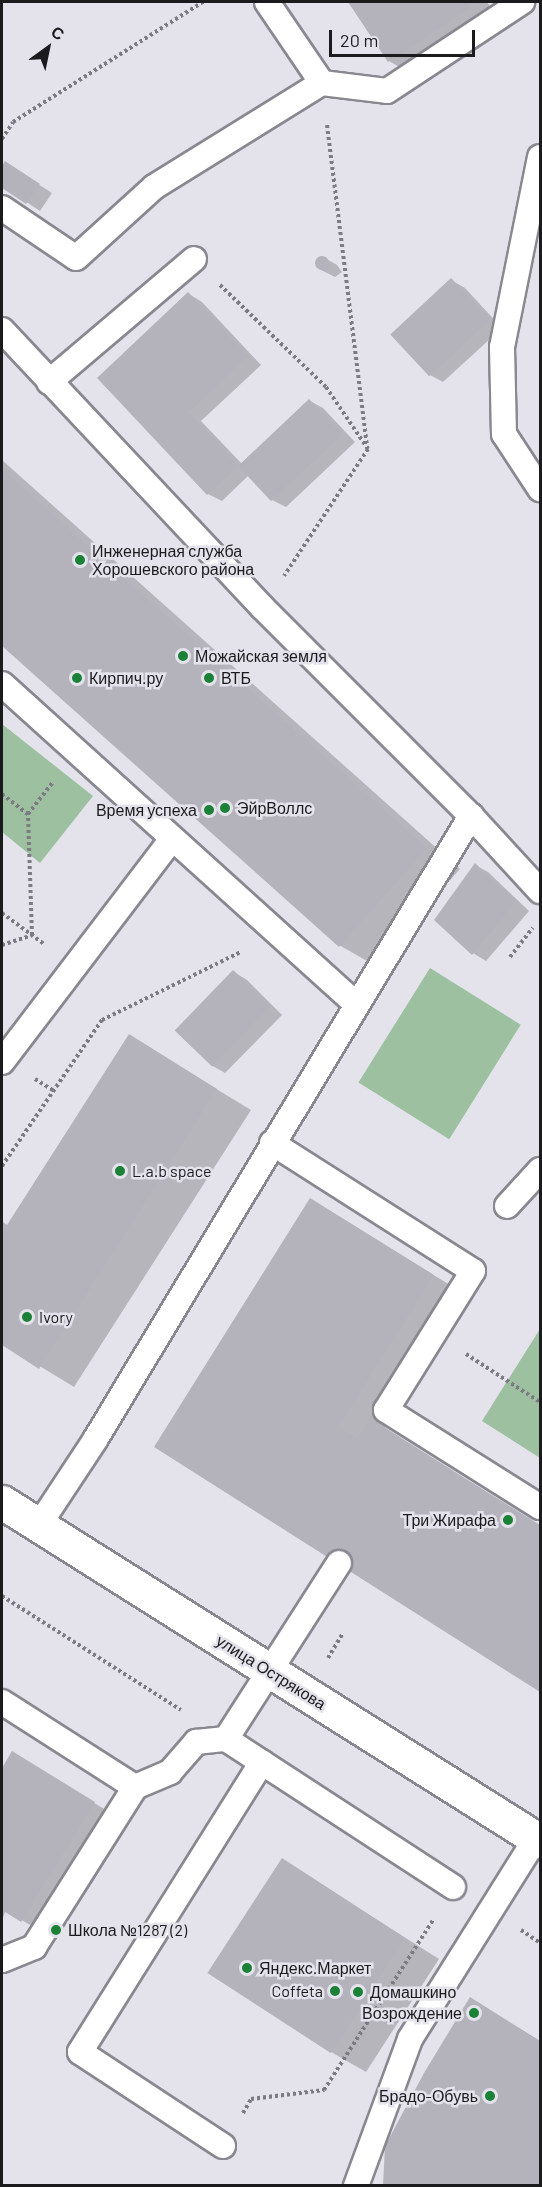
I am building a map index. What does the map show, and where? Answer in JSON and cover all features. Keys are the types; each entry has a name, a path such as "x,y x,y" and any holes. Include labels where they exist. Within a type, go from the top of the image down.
{"street":[{"name":"улица Острякова","path":"2,1502 538,1840"}],"lane":[{"path":"267,2 322,83"},
{"path":"2,208 76,258 154,187 322,83 387,91 522,2"},
{"path":"540,157 502,347 504,434 540,489"},
{"path":"49,382 194,259"},
{"path":"2,330 263,608 471,816 540,891"},
{"path":"2,684 356,1004"},
{"path":"39,1526 94,1440 471,816"},
{"path":"2,1062 172,839"},
{"path":"272,1143 473,1271 386,1410 418,1439 540,1507"},
{"path":"507,1206 540,1170"},
{"path":"226,1738 339,1563"},
{"path":"2,1702 135,1787"},
{"path":"2,1960 34,1947 135,1787 170,1773 196,1742 226,1738 453,1887"},
{"path":"224,2146 80,2052 262,1762"},
{"path":"356,2186 410,2039 538,1840"}],"path":[{"path":"2,139 13,122 203,2"},
{"path":"263,608 368,449 322,83"},
{"path":"194,259 326,387 368,449"},
{"path":"32,935 28,814 77,752"},
{"path":"2,794 28,814"},
{"path":"2,913 73,967"},
{"path":"510,957 536,924"},
{"path":"2,945 32,935"},
{"path":"2,1166 102,1020 239,951 250,955"},
{"path":"434,1333 540,1402"},
{"path":"2,1596 226,1738"},
{"path":"224,2146 251,2099 324,2090 453,1887"}],"green space":[{"path":"2,724 93,796 40,863 2,832"},
{"path":"430,968 521,1025 449,1139 358,1082"},
{"path":"540,1329 540,1458 482,1421"}],"building":[{"path":"348,2 467,2 471,8 388,62"},
{"path":"5,161 40,184 26,204 2,188 2,166"},
{"path":"322,256 327,258 329,263 327,268 322,270 317,268 315,263 317,258"},
{"path":"451,278 490,320 429,376 390,335"},
{"path":"188,292 248,356 189,412 238,466 207,495 97,378"},
{"path":"309,399 343,434 271,501 238,466"},
{"path":"2,469 427,848 339,947 2,646"},
{"path":"475,863 516,902 472,955 434,920"},
{"path":"233,970 270,1006 212,1067 175,1030"},
{"path":"129,1034 217,1089 39,1369 2,1345 2,1222 7,1225"},
{"path":"310,1198 434,1275 338,1427 357,1438 370,1418 540,1526 540,1692 154,1447"},
{"path":"12,1751 95,1802 21,1922 2,1910 2,1768"},
{"path":"282,1858 405,1938 331,2053 207,1973"},
{"path":"470,1997 540,2041 540,2186 383,2186 385,2146 424,2073"}],"place":[{"name":"Инженерная служба Хорошевского района","path":"80,560"},
{"name":"Можайская земля","path":"183,656"},
{"name":"Кирпич.ру","path":"77,678"},
{"name":"ВТБ","path":"209,678"},
{"name":"ЭйрВоллс","path":"225,808"},
{"name":"Время успеха","path":"209,810"},
{"name":"L.a.b space","path":"120,1171"},
{"name":"Ivory","path":"27,1317"},
{"name":"Три Жирафа","path":"508,1520"},
{"name":"Школа №1287 (2)","path":"56,1930"},
{"name":"Яндекс.Маркет","path":"247,1968"},
{"name":"Coffeta","path":"335,1991"},
{"name":"Домашкино","path":"358,1992"},
{"name":"Возрождение","path":"474,2013"},
{"name":"Брадо-Обувь","path":"490,2096"}]}
